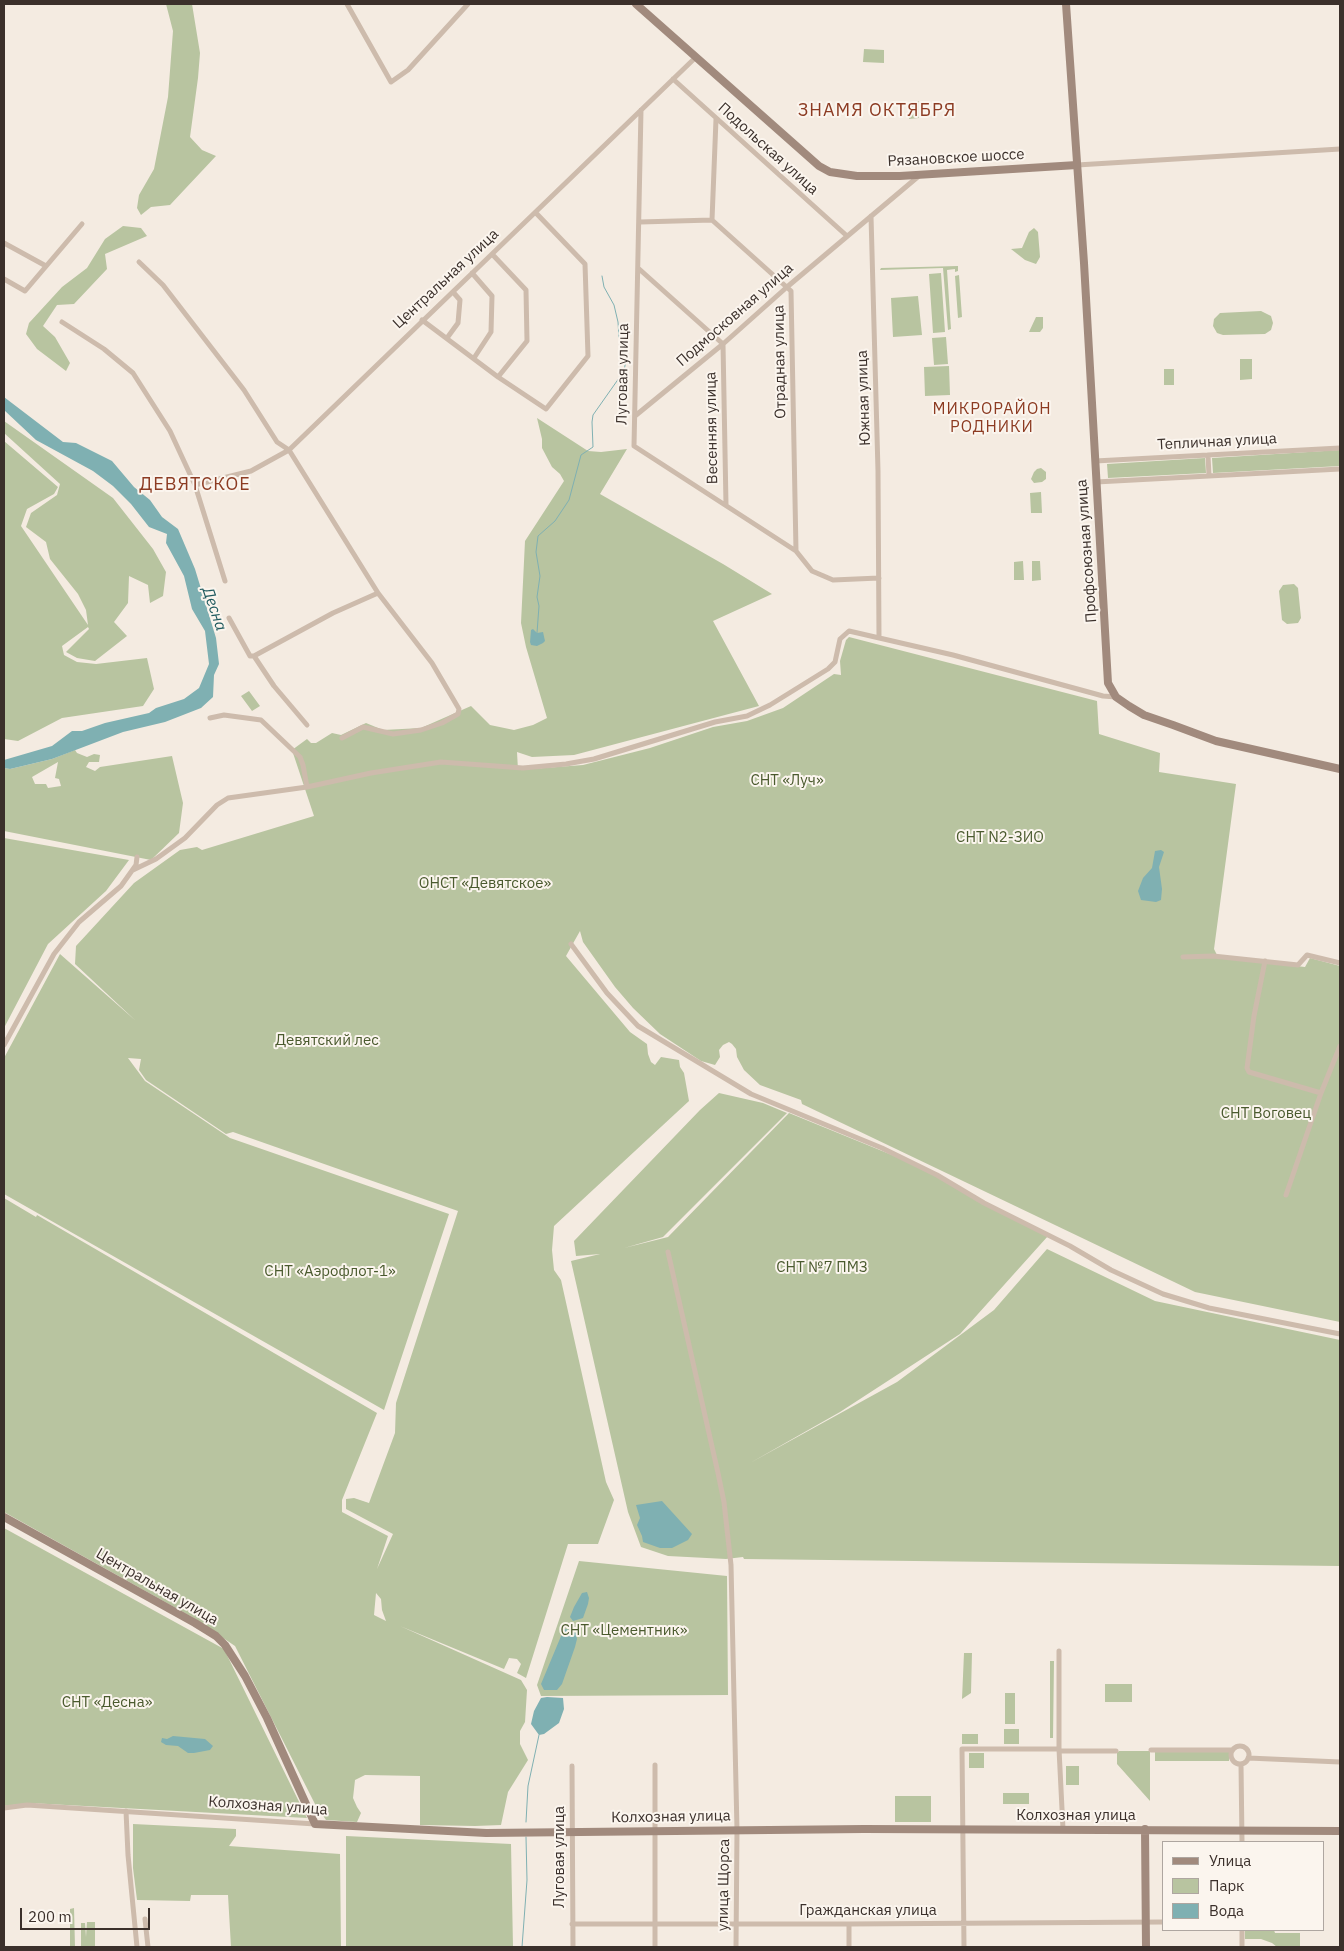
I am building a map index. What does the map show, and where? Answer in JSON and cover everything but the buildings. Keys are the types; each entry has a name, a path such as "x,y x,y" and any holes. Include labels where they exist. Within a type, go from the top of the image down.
{"street":[{"path":"347,4 391,82 408,70 468,4"},
{"name":"Рязановское шоссе","path":"636,4 819,166 830,172 856,176 920,175 1340,149"},
{"name":"Профсоюзная улица","path":"1066,4 1108,683 1116,697"},
{"name":"Центральная улица","path":"195,485 251,471 289,450 695,58"},
{"name":"Подольская улица","path":"673,79 846,236"},
{"name":"Луговая улица","path":"641,110 634,446 796,551 812,571 833,580 879,578"},
{"path":"640,222 712,220 716,120"},
{"name":"Подмосковная улица","path":"635,416 723,344 846,236 920,175"},
{"path":"422,320 498,377 546,409 588,356 585,264 536,213"},
{"name":"Южная улица","path":"871,216 878,471 879,638"},
{"name":"Отрадная улица","path":"712,220 791,291 796,551"},
{"path":"4,279 25,291 82,224"},
{"path":"4,243 46,266"},
{"path":"492,254 526,290 527,341 498,377"},
{"path":"139,262 164,284 244,390 277,442 289,450 378,593 432,663 459,709 458,714 442,724 421,730 393,734 363,727 342,738"},
{"path":"638,268 723,344"},
{"path":"472,273 492,296 491,332 474,358"},
{"path":"447,338 458,323 460,300 452,292"},
{"path":"62,322 104,349 133,373 170,431 195,485 225,581"},
{"name":"Весенняя улица","path":"723,344 726,505"},
{"name":"Тепличная улица","path":"1095,461 1340,448"},
{"path":"1208,455 1209,476"},
{"path":"1096,482 1340,469"},
{"path":"254,656 333,613 378,593"},
{"path":"230,618 250,656 254,656 274,686 307,725"},
{"path":"133,870 156,859 185,838 217,805 228,798 441,762 523,768 566,764 594,758 715,722 747,716 760,711 817,678 828,669 835,662 840,639 849,631 953,655 1090,693 1116,697 1144,714 1216,741 1340,769"},
{"path":"210,718 224,716 261,720 300,757 304,765 307,786"},
{"path":"4,1045 54,954 79,922 121,886 136,865 137,857"},
{"path":"571,944 608,993 638,1026 751,1094 882,1148 937,1174 984,1203 1154,1290 1209,1308 1340,1334"},
{"path":"1183,957 1213,956 1298,964 1307,955 1340,963"},
{"path":"1265,961 1254,1015 1247,1068 1250,1072 1321,1093"},
{"path":"1286,1195 1321,1093 1340,1046"},
{"name":"улица Щорса","path":"668,1252 718,1473 725,1510 731,1569 737,1830 736,1947"},
{"name":"Центральная улица","path":"4,1517 216,1636 225,1645 245,1676 267,1718 315,1824"},
{"path":"1059,1651 1062,1830"},
{"path":"1151,1750 1232,1750 1240,1746 1248,1752 1248,1758"},
{"path":"964,1947 962,1749 1116,1751"},
{"path":"1232,1750 1230,1756 1233,1761 1241,1764"},
{"path":"1241,1764 1248,1758 1340,1762"},
{"path":"1241,1764 1242,1841"},
{"path":"655,1765 655,1947"},
{"name":"Луговая улица","path":"572,1766 573,1947"},
{"name":"Колхозная улица","path":"4,1808 27,1805 486,1833 1146,1829 1340,1831"},
{"path":"126,1811 127,1847 138,1947"},
{"path":"1146,1829 1146,1947"},
{"path":"145,1919 148,1947"},
{"name":"Гражданская улица","path":"572,1924 1162,1922"},
{"path":"849,1924 849,1947"},
{"path":"1242,1931 1242,1947"}],"green space":[{"path":"166,4 192,4 200,53 190,137 202,150 216,156 170,205 151,207 141,215 137,208 139,195 154,169 168,97 173,31"},
{"path":"864,49 884,50 884,63 863,62"},
{"path":"919,101 919,118 909,119 909,102"},
{"path":"123,226 141,228 147,236 105,254 107,269 74,304 57,305 43,326 55,337 70,363 66,371 37,349 26,334 29,323 62,287 87,268 105,239"},
{"path":"1034,228 1038,232 1040,257 1036,264 1025,260 1011,249 1022,248 1029,232"},
{"path":"958,266 958,271 955,272 955,269 947,270 951,329 948,330 943,268 880,270 881,268"},
{"path":"941,273 945,332 933,333 929,274"},
{"path":"959,275 962,317 958,318 955,276"},
{"path":"918,296 922,335 893,337 891,298"},
{"path":"1261,311 1271,316 1273,323 1271,330 1265,334 1223,335 1217,333 1213,326 1214,319 1220,313"},
{"path":"1036,317 1043,317 1043,328 1040,332 1029,332"},
{"path":"946,337 948,364 934,365 932,338"},
{"path":"1240,359 1252,359 1252,379 1240,380"},
{"path":"949,366 950,395 925,396 924,367"},
{"path":"1164,369 1174,369 1174,385 1164,385"},
{"path":"537,418 588,451 601,452 627,449 600,494 772,594 713,621 759,706 574,755 532,757 517,752 518,770 583,765 650,748 713,727 747,721 783,708 834,674 841,675 840,661 846,640 849,637 1097,701 1099,734 1160,753 1159,772 1236,784 1214,949 1218,957 1305,967 1310,958 1340,966 1340,1322 1195,1292 802,1104 801,1100 760,1085 744,1070 737,1057 736,1049 729,1042 719,1050 720,1057 715,1065 701,1061 660,1034 633,1008 615,987 583,942 580,931 566,956 630,1032 647,1044 651,1062 655,1065 661,1057 679,1060 680,1067 684,1073 689,1101 554,1226 552,1250 554,1270 561,1280 606,1482 614,1500 598,1544 568,1544 526,1678 517,1673 521,1664 517,1659 509,1658 504,1669 400,1626 521,1680 527,1690 525,1722 520,1731 520,1744 528,1760 508,1792 501,1825 420,1825 420,1776 365,1775 355,1780 353,1798 361,1813 357,1822 326,1820 316,1806 235,1646 192,1617 4,1512 4,1198 36,1217 37,1215 377,1413 342,1500 342,1512 388,1536 377,1569 393,1534 346,1509 346,1499 354,1498 369,1503 395,1433 396,1403 458,1211 233,1132 226,1134 146,1080 139,1070 141,1059 128,1058 145,1081 230,1138 449,1214 384,1410 4,1194 4,1058 60,954 136,1021 75,964 76,946 134,883 180,850 197,847 202,850 314,816 292,750 307,739 311,743 316,743 332,733 341,735 366,723 383,730 421,728 471,706 490,725 514,730 533,725 547,718 526,647 521,623 525,541 564,481 560,474 552,467 542,448","holes":["376,1593 381,1599 382,1610 386,1621 374,1615"]},
{"path":"4,421 113,498 153,549 166,572 163,596 150,603 148,585 129,576 128,603 114,622 127,636 95,661 77,658 66,652 89,629 88,627 62,646 64,655 77,662 96,664 147,658 154,689 143,706 62,718 18,741 4,739 4,441 58,487 54,494 27,509 21,526 88,625 86,610 78,594 50,559 46,542 26,527 31,513 57,495 60,484 4,433"},
{"path":"1340,450 1340,466 1213,473 1212,458"},
{"path":"1205,458 1206,473 1108,478 1107,464"},
{"path":"1041,468 1046,472 1046,479 1042,482 1034,483 1031,479 1034,472"},
{"path":"1041,492 1042,513 1031,513 1030,493"},
{"path":"1023,561 1024,580 1014,580 1014,562"},
{"path":"1032,561 1040,561 1041,580 1032,581"},
{"path":"1294,584 1298,588 1301,618 1298,623 1287,624 1282,620 1279,591 1283,585"},
{"path":"249,691 260,706 252,711 241,696"},
{"path":"75,750 77,753 87,757 94,754 100,755 99,762 89,762 86,767 95,771 100,767 172,756 183,803 179,833 151,860 4,831 4,768 10,769 52,759","holes":["58,762 55,778 59,779 61,786 48,788 46,784 35,784 32,777"]},
{"path":"4,838 129,860 106,891 48,944 4,1028"},
{"name":"СНТ №7 ПМЗ","path":"719,1093 763,1103 787,1113 663,1237 624,1248 668,1237 789,1113 919,1166 1048,1236 960,1334 840,1412 750,1463 897,1382 994,1310 1047,1249 1155,1301 1340,1340 1340,1566 744,1559 743,1557 726,1559 668,1556 641,1547 628,1512 571,1261 600,1254 576,1256 574,1241 700,1110"},
{"name":"СНТ «Десна»","path":"4,1528 224,1649 307,1818 29,1803 4,1806"},
{"name":"СНТ «Цементник»","path":"579,1561 727,1576 728,1695 541,1696 537,1685"},
{"path":"964,1653 972,1653 971,1693 962,1699"},
{"path":"1050,1661 1054,1661 1053,1738 1050,1738"},
{"path":"1105,1684 1132,1684 1132,1702 1105,1702"},
{"path":"1005,1693 1015,1693 1015,1724 1005,1724"},
{"path":"1004,1729 1019,1729 1019,1744 1004,1744"},
{"path":"962,1734 978,1734 978,1744 962,1744"},
{"path":"1119,1751 1150,1751 1150,1801 1117,1764 1117,1753"},
{"path":"1155,1752 1229,1752 1229,1761 1155,1761"},
{"path":"969,1753 984,1753 984,1768 969,1768"},
{"path":"1066,1766 1079,1766 1079,1785 1066,1785"},
{"path":"1003,1793 1029,1793 1029,1804 1003,1804"},
{"path":"895,1796 931,1796 931,1822 895,1822"},
{"path":"133,1824 236,1829 236,1836 229,1846 340,1854 341,1947 231,1947 228,1895 191,1895 190,1901 137,1900 133,1868"},
{"path":"346,1836 511,1844 513,1947 346,1947"},
{"path":"74,1908 75,1947 70,1947 70,1909"},
{"path":"87,1922 95,1922 95,1947 81,1947 81,1923 85,1923 86,1937"},
{"path":"1245,1931 1300,1933 1300,1947 1277,1947 1261,1939 1245,1939"}],"water":[{"path":"4,397 63,442 76,443 112,461 134,487 150,500 162,517 178,529 195,569 216,638 219,664 214,675 213,697 201,708 165,722 123,732 52,759 10,769 4,768 4,760 52,746 72,731 82,731 105,723 149,713 156,708 184,699 199,688 209,664 205,631 192,609 184,576 166,543 167,534 149,527 131,504 113,486 93,471 36,440 4,410"},
{"path":"533,629 537,633 543,632 545,641 537,646 531,645 530,642 531,630"},
{"path":"1161,850 1164,852 1159,867 1162,889 1161,900 1156,902 1141,900 1138,891 1143,878 1152,868 1155,851"},
{"path":"662,1501 692,1534 688,1540 672,1548 660,1548 643,1542 637,1525 640,1518 636,1505"},
{"path":"587,1592 589,1598 583,1618 573,1621 570,1617 574,1607 582,1593"},
{"path":"564,1629 576,1633 575,1647 562,1684 557,1690 544,1690 541,1684"},
{"path":"541,1698 563,1698 564,1709 559,1723 544,1734 539,1735 531,1724 534,1711"},
{"path":"173,1736 205,1739 213,1746 210,1750 188,1753 178,1746 166,1745 161,1742 162,1738 167,1739"}],"waterway":[{"path":"537,633 539,606 537,597 540,576 536,552 538,536 555,521 569,500 581,455 593,447 593,415 624,371 626,360 619,337 618,322 614,305 604,287 602,276"},
{"path":"526,1822 528,1786 539,1735"},
{"path":"522,1947 527,1880 526,1837"}],"district":[{"name":"ЗНАМЯ ОКТЯБРЯ","path":"877,111"},
{"name":"МИКРОРАЙОН РОДНИКИ","path":"992,418"},
{"name":"ДЕВЯТСКОЕ","path":"195,485"}],"water label":[{"name":"Десна","path":"214,609"}],"park label":[{"name":"СНТ «Луч»","path":"787,781"},
{"name":"СНТ N2-ЗИО","path":"1000,838"},
{"name":"ОНСТ «Девятское»","path":"485,884"},
{"name":"Девятский лес","path":"327,1041"},
{"name":"СНТ Воговец","path":"1266,1114"},
{"name":"СНТ «Аэрофлот-1»","path":"330,1272"}]}
